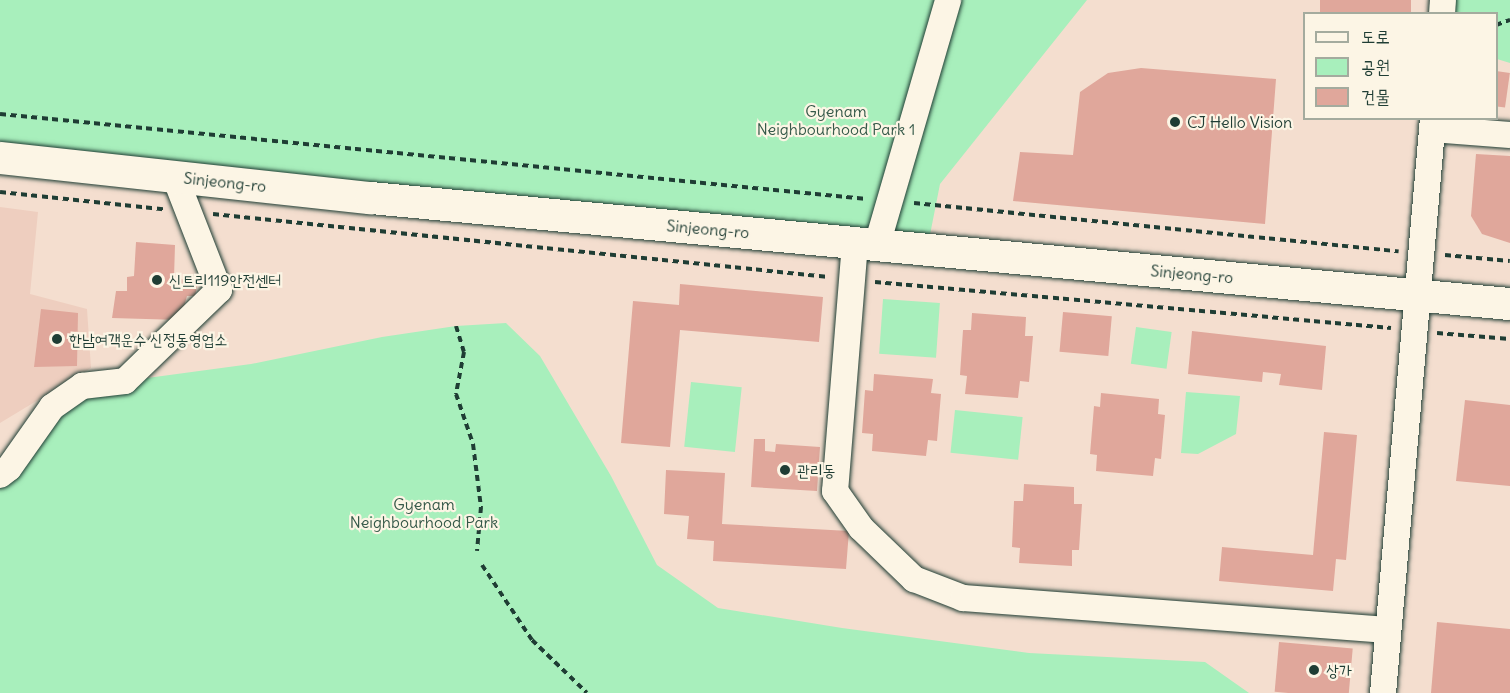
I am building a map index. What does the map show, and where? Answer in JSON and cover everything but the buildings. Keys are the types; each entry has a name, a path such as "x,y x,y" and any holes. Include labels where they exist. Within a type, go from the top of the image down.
{"main road":[{"name":"Sinjeong-ro","path":"0,158 866,244 1510,304"}],"street":[{"path":"948,0 889,201 866,244 852,279 835,491 861,528 914,579 963,598 1388,630"},
{"path":"1383,693 1432,124 1510,135"},
{"path":"0,475 9,468 52,408 82,386 125,381 219,290 175,177"}],"path":[{"path":"0,114 1510,261"},
{"path":"0,192 852,279 1510,339"},
{"path":"456,326 464,352 456,394 473,444 481,507 477,551"},
{"path":"482,565 532,640 587,693"}],"shaded area":[{"name":"한남여객운수 신정동영업소","path":"0,207 38,212 30,294 87,309 91,368 0,423"}],"green space":[{"name":"Gyenam Neighbourhood Park 1","path":"0,0 1087,0 940,184 927,250 0,158"},
{"path":"1443,0 1510,0 1510,63 1498,59 1498,12 1442,12"},
{"path":"883,299 940,303 936,358 879,354"},
{"name":"Gyenam Neighbourhood Park","path":"506,323 540,356 611,476 657,565 718,608 842,628 1029,653 1205,662 1249,693 0,693 0,475 52,407 125,381 251,364 382,337 456,326"},
{"path":"1136,327 1172,332 1167,369 1131,364"},
{"path":"691,382 742,387 735,452 684,447"},
{"path":"1186,392 1240,396 1236,434 1198,454 1181,453"},
{"path":"955,410 1023,417 1018,460 951,453"}],"place":[{"name":"CJ Hello Vision","path":"1175,122"},
{"name":"신트리119안전센터","path":"157,280"},
{"name":"한남여객운수 신정동영업소","path":"57,339"},
{"name":"관리동","path":"785,470"},
{"name":"상가","path":"1314,670"}]}
